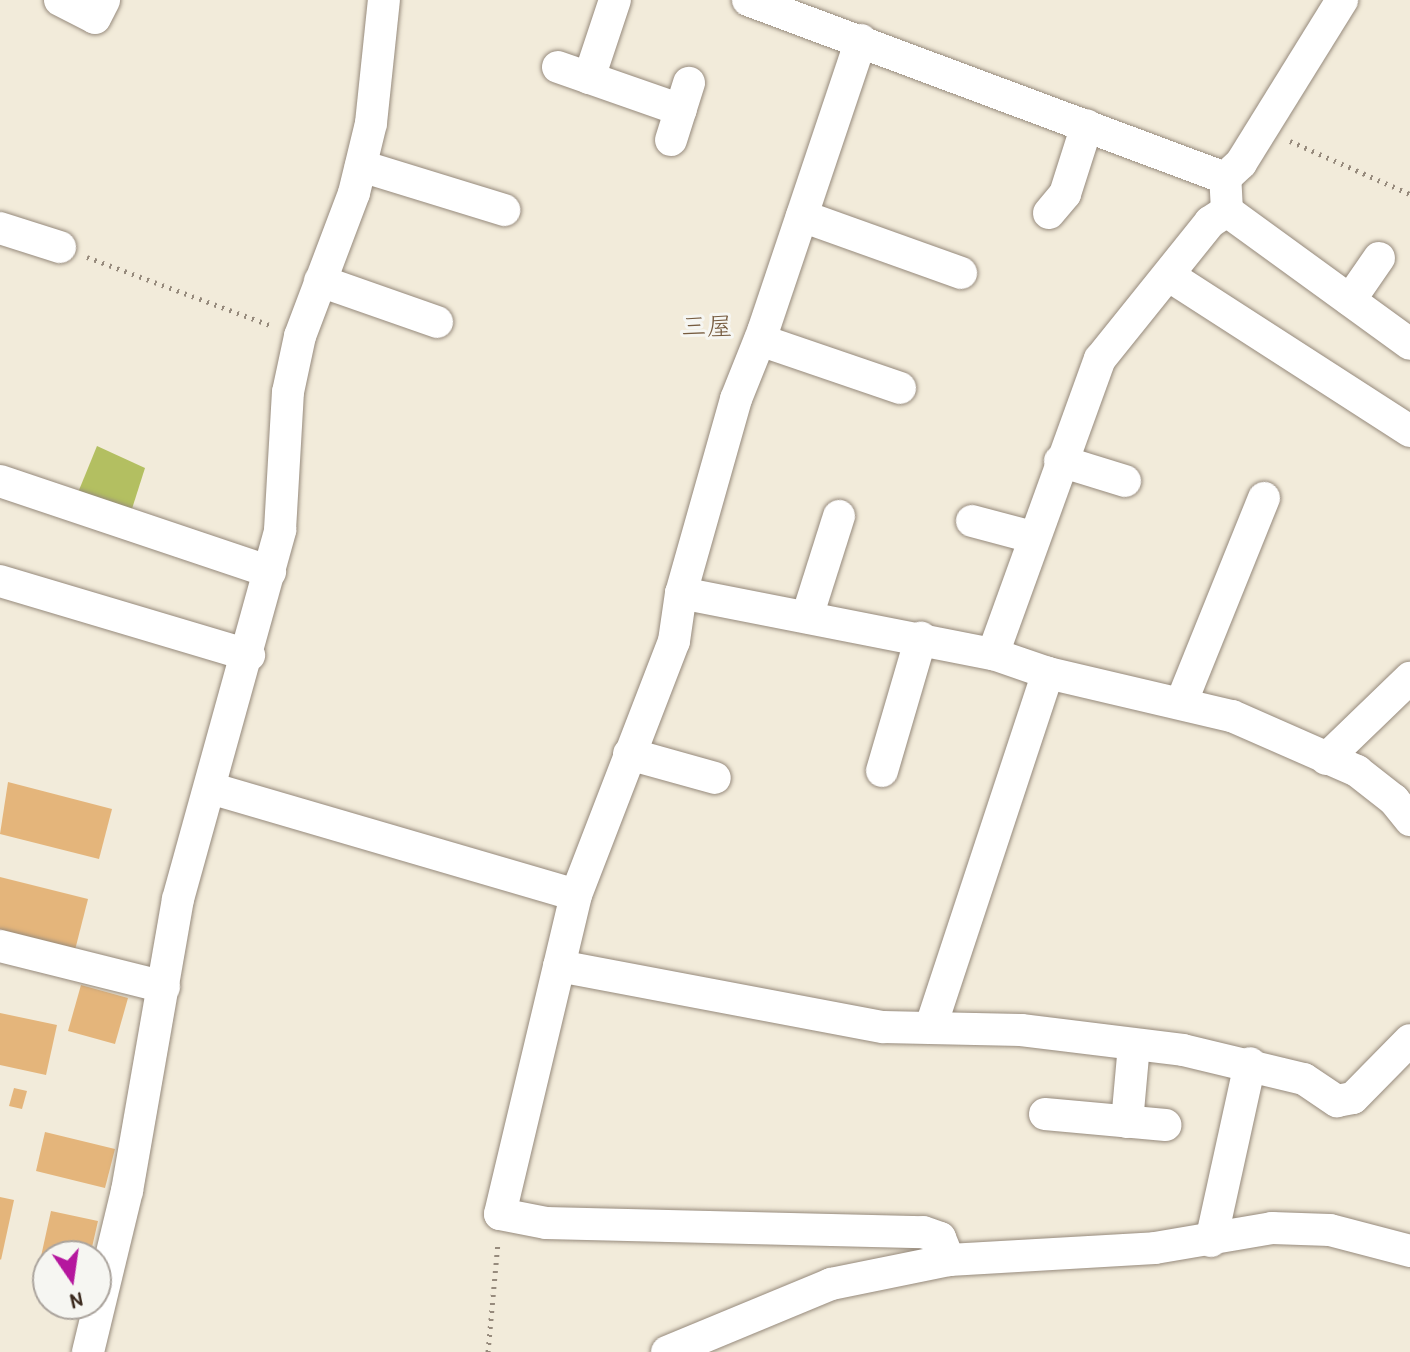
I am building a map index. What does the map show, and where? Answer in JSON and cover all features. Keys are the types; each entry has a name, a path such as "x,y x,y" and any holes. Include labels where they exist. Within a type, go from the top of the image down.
{"street":[{"path":"60,0 95,18 104,0"},
{"path":"88,1352 127,1191 178,899 249,655 280,530 288,392 300,336 361,166 371,123 384,0"},
{"path":"589,78 615,0"},
{"path":"748,0 861,40 968,85 1087,125 1225,178"},
{"path":"1227,211 1225,178 1262,129 1342,0"},
{"path":"861,40 760,340 736,399 681,593 674,641 576,895 500,1214 546,1223 923,1232 940,1238 949,1260"},
{"path":"558,67 589,78 685,96 671,140"},
{"path":"1049,213 1065,194 1087,125"},
{"path":"361,166 504,210"},
{"path":"993,654 1032,537 1100,359 1171,277 1210,222 1227,211"},
{"path":"1227,211 1410,344"},
{"path":"802,216 960,274"},
{"path":"0,228 60,247"},
{"path":"1350,300 1379,258"},
{"path":"1171,277 1408,426"},
{"path":"320,281 437,322"},
{"path":"760,340 900,388"},
{"path":"1060,461 1125,481"},
{"path":"0,481 270,572"},
{"path":"1182,701 1243,585 1267,515"},
{"path":"807,617 839,516"},
{"path":"972,521 1032,537"},
{"path":"0,581 249,655"},
{"path":"681,593 993,654 1048,673 1182,701 1232,716 1357,771 1394,800 1410,820"},
{"path":"882,771 921,638"},
{"path":"931,1026 1048,673"},
{"path":"1326,759 1410,678"},
{"path":"629,754 715,778"},
{"path":"210,788 576,895"},
{"path":"0,946 164,987"},
{"path":"559,966 883,1027 1021,1030 1250,1063 1304,1079 1337,1101 1353,1098 1410,1040"},
{"path":"1127,1122 1134,1045"},
{"path":"1211,1241 1250,1063"},
{"path":"1045,1114 1166,1125"},
{"path":"667,1352 704,1346 831,1284 949,1260 1211,1241 1272,1228 1330,1230 1410,1251"}],"path":[{"path":"1262,129 1410,194"},
{"path":"60,247 300,336"},
{"path":"488,1352 500,1214"}],"green space":[{"path":"97,446 145,468 130,515 77,495"}],"building":[{"path":"8,782 112,809 99,859 0,834"},
{"path":"0,877 88,899 75,950 0,931"},
{"path":"81,985 128,998 115,1044 68,1031"},
{"path":"0,1013 57,1025 46,1075 0,1065"},
{"path":"14,1088 27,1091 22,1109 9,1106"},
{"path":"45,1132 115,1149 105,1188 36,1171"},
{"path":"0,1197 14,1200 1,1260 0,1259"},
{"path":"51,1211 98,1221 94,1240 45,1240"}],"district":[{"name":"三屋","path":"707,326"}]}
